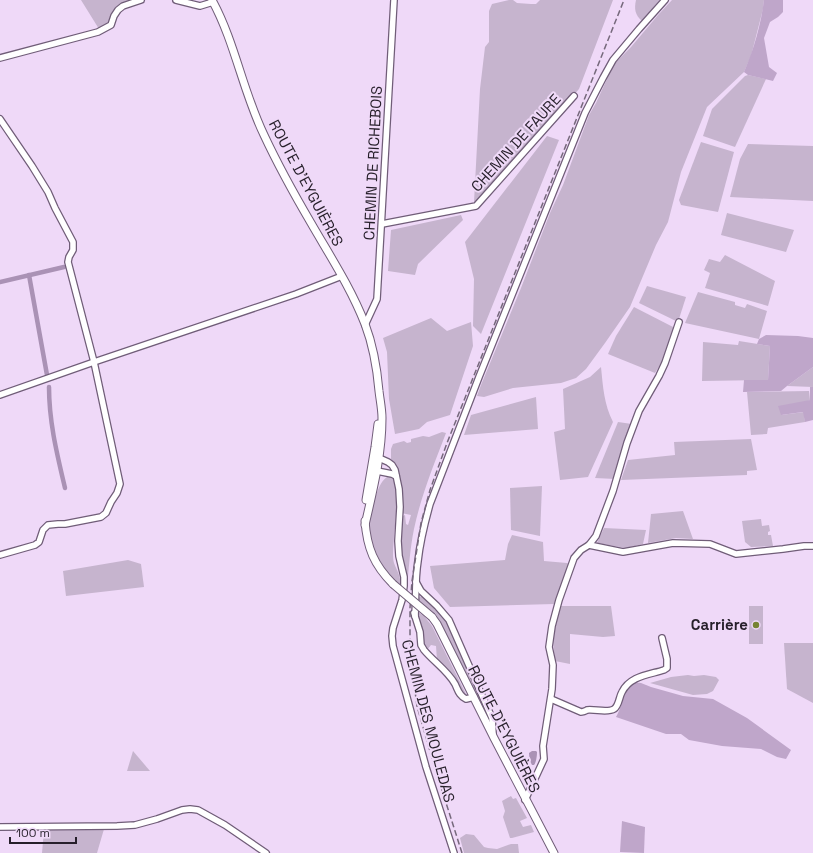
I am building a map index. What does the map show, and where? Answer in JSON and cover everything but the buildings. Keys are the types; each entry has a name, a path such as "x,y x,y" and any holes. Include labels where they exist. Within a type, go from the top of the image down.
{"main road":[{"name":"ROUTE D'EYGUIÈRES","path":"212,1 227,32 241,76 263,133 297,199 358,306 374,351 382,416 382,436 365,512 366,538 374,558 382,572 393,584 432,617 437,624 525,800 554,853"},
{"name":"ROUTE D'EYGUIÈRES","path":"376,467 375,447 378,424 378,378"}],"street":[{"path":"0,58 98,32 111,25 114,16 123,6 141,0"},
{"path":"176,0 200,6 212,1"},
{"name":"CHEMIN DE RICHEBOIS","path":"365,325 377,299 394,0"},
{"path":"474,697 466,699 460,695 451,678 421,645 420,632 413,604 418,561 430,504 583,117 613,60 665,0"},
{"name":"CHEMIN DE FAURE","path":"382,224 476,206 574,96"},
{"path":"0,119 48,192 54,208 73,242 74,250 69,257 68,262 94,362 120,484 117,494 106,513 101,517 65,524 48,525 43,530 39,542 35,545 0,555"},
{"path":"0,396 94,362 296,294 342,276"},
{"path":"525,800 544,759 543,746 552,689 550,647 552,626 559,600 574,558 581,550 589,545 596,536 613,491 627,443 639,411 665,363 679,322"},
{"name":"CHEMIN DES MOULEDAS","path":"376,467 391,464 395,470 399,489 400,507 398,541 404,586 402,600 393,628 392,646 426,767 454,853"},
{"path":"376,467 396,476"},
{"path":"589,545 623,552 673,543 710,544 736,554 813,546"},
{"path":"416,582 421,591 449,620 492,718 494,738"},
{"path":"551,699 581,712 586,710 613,710 618,705 622,691 632,680 667,668 667,659 662,638"},
{"path":"0,827 134,825 182,810 190,809 198,810 207,814 266,853"}],"shaded area":[{"path":"81,0 134,0 114,13 106,26 99,29"},
{"path":"513,0 517,3 536,4 540,0 613,0 579,89 475,204 480,89 485,47 489,42 489,11 492,4"},
{"path":"636,0 660,0 642,21 636,12"},
{"path":"672,0 764,0 751,56 744,72 707,107 681,172 668,222 656,245 630,307 586,369 576,378 561,383 513,388 484,397 477,396 550,213 563,185 589,115 612,68"},
{"path":"764,0 783,0 783,12 770,22 764,38 769,67 777,73 773,81 748,75 744,72 757,36"},
{"path":"748,75 766,79 735,147 703,136 712,109 745,76"},
{"path":"547,136 559,140 481,334 473,326 474,279 465,242"},
{"path":"701,142 734,152 718,212 681,205 679,200"},
{"path":"748,144 813,146 813,201 730,197 740,159"},
{"path":"727,213 794,230 786,252 721,235"},
{"path":"461,215 463,220 418,264 415,275 388,271 391,230"},
{"path":"725,255 775,281 768,306 705,288 710,273 704,270 709,259 720,262"},
{"path":"647,286 686,297 678,322 639,303"},
{"path":"698,292 735,302 735,305 745,308 747,304 767,311 759,339 685,323"},
{"path":"634,307 675,328 662,362 655,373 608,354 616,336"},
{"path":"431,318 447,331 471,322 473,346 450,415 427,422 419,429 395,434 389,399 387,352 383,338"},
{"path":"766,335 813,338 813,367 781,391 743,392 744,380 768,380 770,346 757,344 759,339"},
{"path":"739,341 770,346 768,380 702,381 703,342 738,345"},
{"path":"601,367 606,402 613,422 588,477 560,480 554,432 565,429 563,389 590,377"},
{"path":"813,367 813,387 787,386"},
{"path":"810,387 813,387 813,420 805,422 803,412 781,415 778,406 810,400"},
{"path":"809,391 810,400 781,415 804,412 805,422 768,428 767,434 751,435 747,392"},
{"path":"536,397 538,429 464,435 471,415"},
{"path":"618,422 632,424 615,479 595,478"},
{"path":"442,432 446,433 424,492 414,529 407,587 406,571 400,546 401,517 405,515 406,524 408,525 411,515 401,513 401,486 398,471 391,459 391,449 393,444 404,441 407,443 411,442 411,439 423,436 429,437"},
{"path":"751,439 757,470 747,471 747,475 621,480 628,460 675,455 674,442"},
{"path":"387,477 393,478 396,492 396,521 393,557 400,578 400,587 383,568 373,546 371,535 370,523 375,498 378,489"},
{"path":"542,486 540,536 511,530 510,488"},
{"path":"683,511 693,539 676,538 648,543 651,514"},
{"path":"761,519 762,526 769,525 770,531 768,532 768,535 771,535 773,546 751,547 745,542 742,521"},
{"path":"604,528 646,530 643,544 626,548 597,543"},
{"path":"512,535 543,542 544,561 567,563 570,565 554,604 450,607 434,588 430,566 505,560 508,544"},
{"path":"128,560 141,564 144,587 66,596 63,571"},
{"path":"422,596 428,598 448,622 487,713 489,721 443,629 419,600 418,598"},
{"path":"561,606 611,606 615,636 603,637 570,634 570,664 555,661 553,641"},
{"name":"Carrière","path":"749,606 763,606 763,644 749,644"},
{"path":"418,612 424,616 432,626 466,694 465,695 463,695 437,660 436,646 431,645 427,650 420,632"},
{"path":"784,643 813,643 813,703 787,689"},
{"path":"704,675 716,677 719,680 713,691 707,694 693,695 650,683 671,677"},
{"path":"633,682 683,696 713,699 747,718 791,750 786,759 777,757 761,749 722,746 689,740 681,734 666,734 616,717 624,695"},
{"path":"133,751 150,771 127,771"},
{"path":"532,751 537,752 534,765 531,764 529,756 529,753"},
{"path":"511,796 513,799 516,798 527,818 520,821 523,827 531,825 534,832 510,838 503,817 505,811 502,801"},
{"path":"622,821 645,827 644,853 620,852"},
{"path":"104,829 97,853 42,853 44,830"},
{"path":"466,834 474,835 484,847 488,848 497,849 511,844 518,844 519,853 464,853 460,838"}],"waterway":[{"path":"0,282 64,267"},
{"path":"29,275 47,375"},
{"path":"49,387 52,425 65,488"}],"railway":[{"path":"462,853 417,706 413,676 410,649 410,608 412,581 421,523 430,490 447,443 624,0"}],"place":[{"name":"Carrière","path":"756,625"}]}
